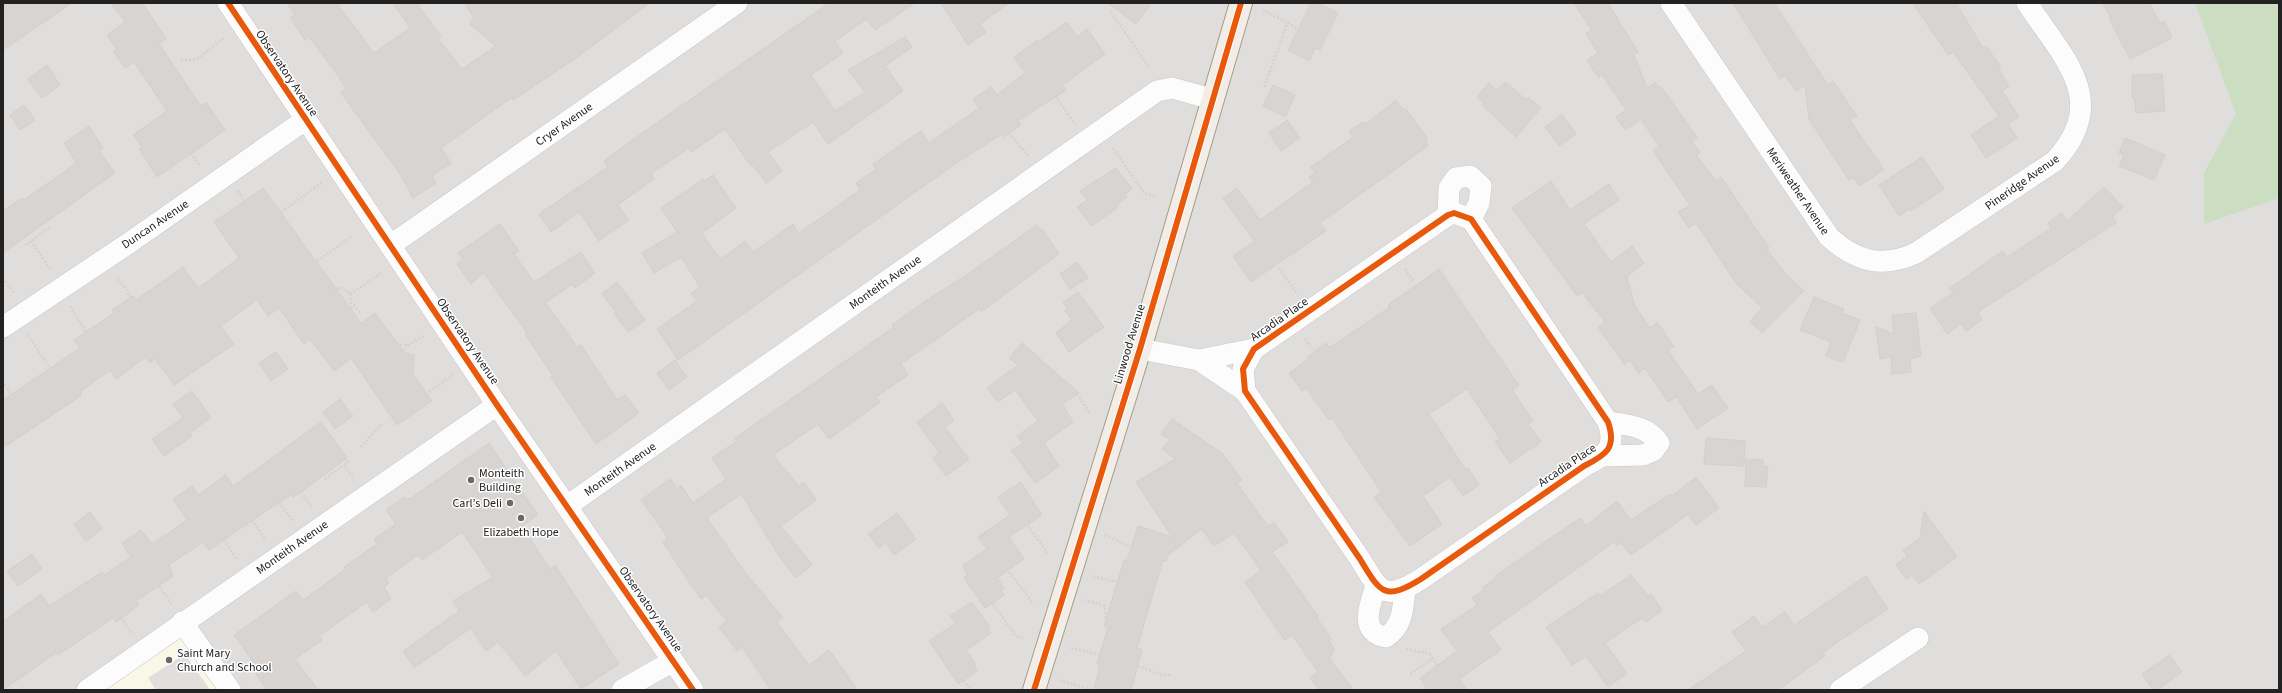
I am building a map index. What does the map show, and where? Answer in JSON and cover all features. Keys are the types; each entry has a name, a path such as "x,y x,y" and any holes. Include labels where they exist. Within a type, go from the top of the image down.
{"main road":[{"name":"Linwood Avenue","path":"1037,681 1140,349 1241,3"}],"street":[{"name":"Observatory Avenue","path":"228,3 497,405 693,690"},
{"name":"Cryer Avenue","path":"396,252 737,3"},
{"name":"Meriweather Avenue","path":"1671,3 1829,237 1845,251 1854,256 1875,261 1906,258 1980,212"},
{"name":"Pineridge Avenue","path":"1980,212 2055,161 2069,146 2078,126 2080,94 2074,74 2027,3"},
{"name":"Monteith Avenue","path":"567,506 1157,91 1172,88 1212,99"},
{"name":"Duncan Avenue","path":"3,327 306,120"},
{"path":"1470,176 1481,186 1480,203 1471,219 1454,213 1448,215 1449,188 1456,178 1470,176"},
{"name":"Arcadia Place","path":"1140,349 1200,360 1254,349 1448,215"},
{"name":"Arcadia Place","path":"1200,360 1245,391 1360,559 1376,586 1387,592 1405,589 1584,466 1603,456 1609,448 1611,439 1608,422 1471,219"},
{"name":"Arcadia Place","path":"1245,391 1243,369 1254,349"},
{"name":"Monteith Avenue","path":"87,690 178,615 497,405"},
{"path":"1603,456 1643,455 1653,451 1659,443 1653,434 1639,428 1608,422"},
{"path":"1376,586 1370,604 1369,621 1371,630 1376,635 1386,637 1395,631 1402,616 1405,589"},
{"path":"178,615 230,690"},
{"path":"1840,690 1918,638"},
{"path":"622,690 673,661"}],"path":[{"path":"1263,10 1298,29"},
{"path":"1111,12 1150,69"},
{"path":"1264,87 1287,24"},
{"path":"181,60 196,60 217,42 243,26"},
{"path":"1056,97 1087,140"},
{"path":"1009,133 1040,173"},
{"path":"1112,146 1140,189 1144,193 1157,197"},
{"path":"191,153 200,166"},
{"path":"281,212 340,171"},
{"path":"236,189 244,201"},
{"path":"26,245 51,226"},
{"path":"317,261 351,237"},
{"path":"31,241 51,270 59,288 86,332"},
{"path":"350,294 396,252"},
{"path":"1279,268 1299,297"},
{"path":"115,273 131,298"},
{"path":"330,293 340,287 350,294 352,306"},
{"path":"352,306 354,305 360,313"},
{"path":"344,312 352,306"},
{"path":"27,334 50,368"},
{"path":"1302,335 1312,350"},
{"path":"400,345 408,345 404,350"},
{"path":"428,393 470,364"},
{"path":"3,381 11,394"},
{"path":"1078,394 1090,413"},
{"path":"362,447 382,424"},
{"path":"325,479 345,466 348,462 346,460"},
{"path":"345,466 355,482"},
{"path":"301,492 314,510"},
{"path":"279,503 295,523"},
{"path":"252,520 268,542"},
{"path":"1028,526 1048,553"},
{"path":"1105,535 1131,547"},
{"path":"224,540 239,562"},
{"path":"1009,572 1033,603"},
{"path":"1093,576 1117,582"},
{"path":"159,586 178,615"},
{"path":"1064,592 1105,606 1106,619"},
{"path":"993,604 1016,636 1023,638"},
{"path":"121,618 133,635"},
{"path":"1386,637 1403,648 1430,654 1437,665"},
{"path":"1071,648 1100,655"},
{"path":"1410,674 1433,658"},
{"path":"1138,666 1161,675 1172,675"},
{"path":"964,680 970,690"},
{"path":"1037,681 1093,690"}],"shaded area":[{"path":"3,3 2279,3 2279,690 3,690"},
{"path":"199,220 214,222 247,270 202,285 171,240"},
{"path":"256,301 272,324 244,343 228,321"},
{"name":"Saint Mary Church and School","path":"182,622 230,690 87,690"},
{"path":"185,654 210,690 156,690 148,678"}],"green space":[{"path":"2195,3 2279,3 2279,198 2204,224 2204,173 2236,114"}],"building":[{"path":"3,3 72,3 3,50"},
{"path":"111,3 142,3 166,38 159,44 201,106 206,102 225,130 157,177 139,149 142,147 133,135 167,111 134,62 125,68 114,52 117,50 107,35 125,22"},
{"path":"287,3 337,3 374,53 410,28 393,3 417,3 441,37 438,39 462,69 496,46 469,24 474,18 464,3 650,3 579,56 513,100 511,98 441,148 451,163 432,176 436,183 413,198 400,174 341,93 346,89 339,77 309,37 305,40 290,18 295,15"},
{"path":"829,3 915,3 875,30 867,19 835,41 843,53 811,75 835,111 865,92 848,70 905,37 912,47 885,66 903,91 828,144 813,122 768,152 782,171 766,183 752,164 750,165 725,129 691,152 689,148 651,174 654,179 618,205 629,220 599,241 579,212 551,232 539,214 608,167 604,161 635,138"},
{"path":"941,3 1009,3 980,24 986,32 968,45"},
{"path":"1108,3 1151,3 1136,24"},
{"path":"1311,3 1317,3 1338,13 1320,50 1315,48 1309,61 1288,50"},
{"path":"1574,3 1608,3 1638,52 1634,55 1647,88 1655,82 1660,88 1661,87 1697,137 1692,141 1700,153 1696,155 1716,181 1721,177 1769,248 1767,250 1786,274 1804,291 1762,333 1750,322 1762,308 1735,282 1696,223 1689,228 1678,212 1690,205 1653,151 1659,146 1641,119 1625,130 1616,117 1626,110 1602,75 1598,77 1587,60 1598,53 1586,34 1592,30"},
{"path":"1733,3 1774,3 1828,85 1833,81 1857,116 1850,120 1884,170 1859,186 1853,177 1849,180 1809,119 1805,85 1796,91 1785,75 1780,79"},
{"path":"1913,3 1956,3 1983,48 1986,46 2001,67 1998,69 2009,86 2002,91 2019,117 2008,124 2017,138 1986,158 1971,135 1999,116 1953,52 1948,55"},
{"path":"2102,3 2149,3 2160,23 2164,21 2172,38 2130,59 2109,18 2111,17"},
{"path":"1067,22 1077,37 1087,29 1105,54 1063,85 1066,90 1018,121 1021,125 1003,137 1002,134 958,162 678,360 657,329 697,301 691,293 700,287 681,257 654,273 642,253 677,232 661,208 703,179 704,181 713,175 736,208 702,233 720,259 745,241 753,252 793,224 799,233 860,190 856,183 876,169 873,164 921,131 929,143 979,108 973,99 991,87 997,95 1025,73 1014,57 1037,40 1038,42"},
{"path":"47,65 60,85 42,98 28,79"},
{"path":"2162,74 2165,111 2136,113 2134,97 2132,98 2132,75"},
{"path":"1506,82 1526,100 1528,97 1541,108 1516,137 1482,105 1483,103 1477,97 1489,83 1496,90"},
{"path":"1273,85 1295,95 1285,117 1263,106"},
{"path":"1396,100 1403,110 1406,109 1428,139 1425,141 1428,146 1320,223 1326,231 1251,282 1233,256 1254,241 1223,198 1237,188 1260,220 1313,182 1309,177 1315,173 1311,167 1353,137 1349,131 1363,122 1365,124"},
{"path":"24,105 35,120 20,130 10,115"},
{"path":"1562,114 1576,134 1559,146 1545,127"},
{"path":"1287,120 1300,138 1281,151 1269,133"},
{"path":"89,126 103,148 99,151 115,173 3,253 3,211 22,198 24,200 75,164 76,162 64,143"},
{"path":"2125,138 2165,155 2154,180 2119,166 2124,155 2119,153"},
{"path":"1922,157 1944,189 1911,211 1909,209 1899,216 1879,185"},
{"path":"1116,168 1132,189 1125,194 1127,197 1116,205 1118,207 1092,226 1077,207 1087,200 1080,191"},
{"path":"1551,181 1570,210 1609,184 1619,200 1584,224 1611,262 1632,246 1644,263 1627,277 1635,306 1650,328 1658,323 1674,347 1667,349 1698,394 1712,385 1728,408 1697,429 1676,397 1668,402 1645,368 1638,373 1630,360 1624,364 1598,327 1605,322 1582,293 1577,296 1512,208"},
{"path":"2104,187 2123,207 2112,217 2117,222 1984,308 1978,313 1982,320 1966,331 1961,324 1947,334 1930,308 1953,293 1950,288 2003,251 2007,257 2051,228 2048,223 2062,213 2067,221"},
{"path":"263,188 361,323 375,313 405,353 414,355 413,374 432,401 397,425 351,358 334,371 310,339 304,344 279,308 268,316 257,300 221,326 234,344 174,385 155,359 150,363 146,357 116,379 110,370 80,392 82,395 3,448 3,400 80,348 74,340 114,313 112,310 133,296 136,300 183,267 198,288 239,258 214,222"},
{"path":"500,224 519,251 514,254 534,282 581,252 595,273 575,288 572,284 546,303 577,347 581,345 617,400 625,395 639,413 596,444 551,377 553,376 525,334 527,333 484,273 471,284 457,264 463,259 458,253"},
{"path":"1036,225 1040,230 1042,229 1059,254 981,312 979,309 901,364 908,375 876,397 880,402 829,439 818,424 773,455 799,486 804,482 816,500 781,526 812,565 796,578 779,556 741,494 707,518 745,572 783,618 777,622 809,665 829,650 858,690 771,690 742,647 737,651 719,627 727,621 706,595 701,599 663,542 667,539 666,535 641,500 670,479 677,489 681,485 693,503 726,479 712,458 737,441 735,438 894,327 892,325 927,300 968,274"},
{"path":"1077,262 1088,278 1070,289 1060,274"},
{"path":"1439,269 1519,385 1512,390 1533,421 1528,424 1541,442 1510,463 1495,442 1500,439 1467,389 1429,414 1466,470 1468,468 1479,485 1463,496 1450,477 1423,496 1442,524 1410,546 1374,497 1381,492 1332,418 1329,420 1306,388 1302,391 1289,373 1309,359 1307,357 1326,343 1329,347 1332,346 1390,307 1388,305"},
{"path":"617,282 645,320 628,332 614,313 616,312 602,294"},
{"path":"1078,292 1104,327 1069,352 1056,333 1072,320 1065,310 1068,308 1063,303"},
{"path":"1814,297 1844,309 1843,313 1860,320 1843,362 1826,356 1831,342 1800,330"},
{"path":"1916,313 1921,356 1910,359 1911,372 1892,374 1891,357 1880,359 1876,327 1894,334 1892,315"},
{"path":"1022,343 1079,393 1062,404 1073,422 1044,443 1059,466 1035,483 1011,450 1023,444 1017,436 1038,421 1015,390 998,402 987,388 1018,365 1009,358"},
{"path":"276,352 288,369 271,381 259,363"},
{"path":"675,360 687,377 669,390 657,373"},
{"path":"192,391 211,417 190,433 192,436 164,456 152,439 183,418 173,404"},
{"path":"340,399 353,416 335,429 323,412"},
{"path":"942,403 954,420 945,427 969,459 946,476 933,458 939,453 917,422"},
{"path":"1172,419 1223,454 1242,480 1237,483 1261,517 1269,526 1274,522 1288,542 1272,552 1319,617 1317,618 1331,639 1329,641 1334,648 1330,659 1354,690 1319,690 1310,678 1318,672 1292,635 1285,640 1283,638 1245,582 1261,571 1234,533 1214,546 1202,529 1168,555 1166,561 1163,560 1137,648 1142,650 1131,690 1094,690 1100,665 1097,664 1108,627 1104,626 1124,560 1127,561 1138,526 1172,537 1136,482 1175,459 1162,449 1170,440 1161,434"},
{"path":"321,422 347,458 301,492 293,497 291,495 209,550 203,542 169,565 173,576 136,601 139,605 116,622 113,618 58,655 56,653 3,690 3,622 41,594 49,606 102,572 104,575 131,557 122,543 141,530 151,543 154,543 187,520 173,499 192,486 198,495 226,475 233,486"},
{"path":"1706,438 1745,441 1744,466 1704,464"},
{"path":"489,443 538,515 522,526 550,569 555,565 619,664 581,689 556,651 525,676 498,642 486,651 471,628 414,668 403,651 459,611 453,601 493,577 462,532 422,560 418,555 386,578 389,583 384,587 391,599 373,612 367,602 319,636 322,640 295,659 318,690 267,690 250,665 254,663 234,635 296,591 303,600 346,569 344,567 377,544 374,539 396,524 386,510 404,497 406,499 411,498"},
{"path":"1746,459 1763,460 1763,466 1768,466 1766,487 1745,486"},
{"path":"1696,477 1719,508 1696,525 1688,514 1631,555 1621,543 1617,546 1614,542 1488,632 1501,650 1459,679 1467,690 1428,690 1420,678 1457,651 1441,629 1476,606 1477,605 1472,598 1484,590 1482,588 1496,578 1495,576 1580,518 1586,526 1617,501 1631,520 1670,494 1672,496"},
{"path":"1021,482 1042,515 1009,537 1024,559 997,578 1004,588 1001,590 1004,595 985,608 964,578 968,575 962,566 987,549 978,537 1010,515 998,497"},
{"path":"1924,511 1957,557 1919,584 1912,575 1906,579 1896,565 1907,556 1903,550 1920,538"},
{"path":"90,512 102,529 86,541 74,524"},
{"path":"897,513 916,539 894,555 886,543 879,548 868,534"},
{"path":"32,554 42,569 18,586 7,571"},
{"path":"1631,575 1648,596 1651,594 1662,610 1646,622 1642,618 1605,643 1627,673 1608,687 1586,656 1572,665 1546,627 1598,593 1600,596"},
{"path":"1866,576 1888,609 1836,643 1823,653 1825,656 1778,690 1688,690 1746,651 1732,632 1754,616 1762,627 1785,612 1794,625"},
{"path":"972,602 989,626 987,628 991,633 966,650 976,665 974,666 977,671 958,684 929,641 956,623 950,616"},
{"path":"2169,655 2182,672 2158,690 2153,690 2142,674"}],"cycle path":[{"path":"228,3 497,405 693,690"},
{"path":"1034,690 1140,349 1241,3"},
{"path":"1454,213 1471,219 1608,422 1611,438 1610,444 1608,450 1604,454 1584,466 1421,579 1399,590 1384,590 1378,586 1373,579 1245,391 1243,369 1254,349 1448,215 1454,213"}],"place":[{"name":"Monteith Building","path":"471,480"},
{"name":"Carl’s Deli","path":"510,503"},
{"name":"Elizabeth Hope","path":"521,518"},
{"name":"Saint Mary Church and School","path":"169,660"}]}
